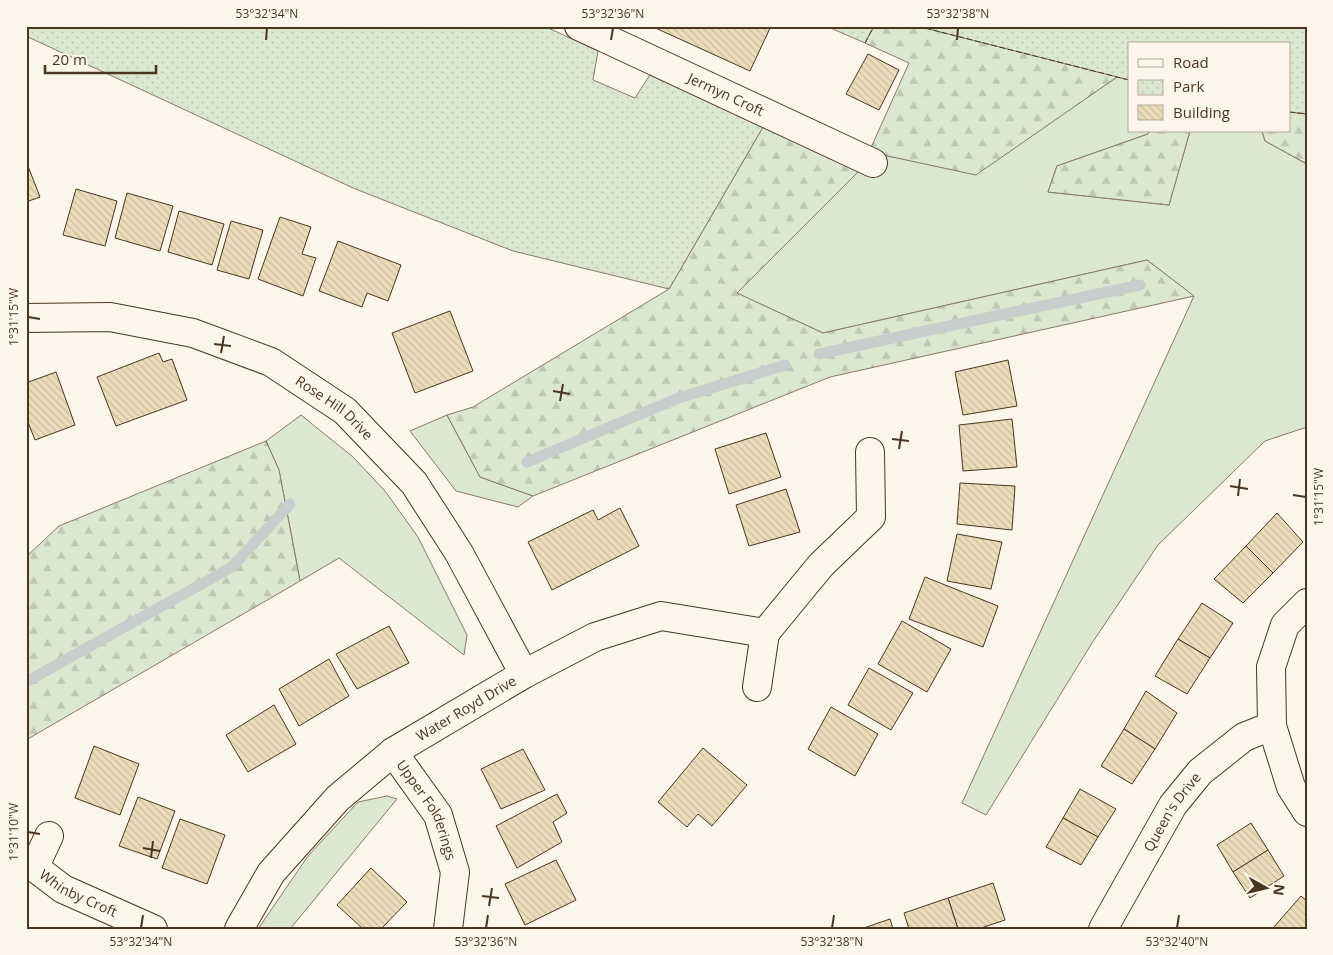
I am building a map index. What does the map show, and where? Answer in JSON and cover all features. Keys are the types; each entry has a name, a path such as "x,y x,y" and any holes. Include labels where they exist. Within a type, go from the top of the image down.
{"street":[{"name":"Jermyn Croft","path":"579,26 873,163"},
{"name":"Rose Hill Drive","path":"26,318 110,317 193,333 271,362 345,411 414,483 459,553 524,674"},
{"path":"757,687 765,633 821,565 871,517 870,452"},
{"path":"1307,603 1285,626 1271,667 1272,726 1291,787 1307,812"},
{"name":"Water Royd Drive","path":"239,929 271,873 338,798 393,752 524,674 595,636 661,616 765,633"},
{"name":"Queen's Drive","path":"1103,929 1172,805 1207,766 1244,738 1272,726"},
{"name":"Upper Folderings","path":"393,752 438,815 455,872 448,929"},
{"name":"Whinby Croft","path":"49,836 31,864 63,888 153,929"}],"green space":[{"path":"26,26 544,26 598,51 593,80 635,98 650,75 763,127 669,289 513,251 353,188 26,36"},
{"path":"826,26 874,26 865,43"},
{"path":"874,26 952,26 1082,43 1117,77 976,175 869,152 909,63 865,43"},
{"path":"917,26 1307,26 1307,114 1290,112 1290,42 1128,42 1128,80"},
{"path":"1117,77 1128,80 1128,132 1149,132 1148,134 1057,166 1048,192 1169,205 1190,132 1262,132 1265,141 1307,164 1307,427 1265,441 1158,545 1092,643 986,815 962,803 1194,296 1147,260 823,333 736,293 861,169 869,152 976,174"},
{"path":"1290,112 1307,114 1307,164 1265,141 1262,132 1290,132"},
{"path":"763,127 861,169 737,293 823,333 1147,260 1194,296 830,377 533,496 480,477 447,415 473,407 669,289"},
{"path":"1149,132 1190,132 1169,205 1048,192 1057,166 1148,134"},
{"path":"301,415 353,457 385,491 418,537 467,635 464,655 339,558 300,581 279,470 266,441"},
{"path":"447,415 480,477 533,496 518,507 456,491 410,431"},
{"path":"266,441 279,470 300,581 26,740 26,557 59,526"},
{"path":"387,796 397,799 290,929 258,929 308,856 358,802"}],"building":[{"path":"651,26 771,26 750,71"},
{"path":"868,54 899,70 879,110 846,94"},
{"path":"26,161 40,197 26,202"},
{"path":"76,189 117,201 105,246 63,235"},
{"path":"127,193 173,206 160,251 115,238"},
{"path":"179,211 224,224 212,265 168,252"},
{"path":"280,217 311,227 302,254 316,258 303,296 258,279"},
{"path":"231,221 263,230 249,279 217,270"},
{"path":"338,241 401,265 388,301 367,293 362,307 319,291"},
{"path":"450,311 473,371 415,393 392,333"},
{"path":"159,353 163,362 172,359 187,400 116,426 97,377"},
{"path":"1008,360 1017,406 963,415 955,372"},
{"path":"56,372 75,425 35,440 26,417 26,383"},
{"path":"1012,419 1017,467 963,471 959,425"},
{"path":"766,433 781,477 729,494 715,449"},
{"path":"960,483 1015,486 1012,530 957,524"},
{"path":"786,489 800,532 749,546 736,505"},
{"path":"620,508 639,546 552,590 528,542 593,510 598,520"},
{"path":"1277,513 1303,542 1273,573 1246,546"},
{"path":"957,534 1002,542 991,589 947,581"},
{"path":"1246,546 1273,573 1243,603 1214,579"},
{"path":"925,577 998,606 983,647 909,619"},
{"path":"1202,603 1233,623 1210,658 1178,639"},
{"path":"902,621 951,649 927,692 878,664"},
{"path":"389,626 409,663 357,689 336,654"},
{"path":"1178,639 1210,658 1187,694 1155,676"},
{"path":"329,659 349,696 299,726 279,689"},
{"path":"869,668 913,693 891,730 848,705"},
{"path":"1146,691 1177,713 1155,749 1124,729"},
{"path":"274,705 296,744 248,772 226,735"},
{"path":"831,707 878,734 855,776 808,749"},
{"path":"1124,729 1155,749 1132,784 1101,766"},
{"path":"94,746 139,764 120,815 75,798"},
{"path":"703,748 747,785 712,826 698,814 687,827 658,802"},
{"path":"523,749 545,790 501,809 481,769"},
{"path":"1080,789 1116,809 1098,837 1063,818"},
{"path":"557,794 567,813 553,822 562,842 517,868 496,826"},
{"path":"138,797 175,811 157,859 119,846"},
{"path":"1063,818 1098,837 1081,865 1046,847"},
{"path":"180,819 225,835 207,884 162,868"},
{"path":"1251,823 1268,850 1233,872 1217,845"},
{"path":"1268,850 1284,876 1250,898 1233,872"},
{"path":"556,860 576,900 525,925 505,884"},
{"path":"371,868 407,902 381,929 363,929 337,905"},
{"path":"993,883 1005,920 978,929 958,929 948,898"},
{"path":"1301,896 1307,901 1307,929 1277,929 1274,927"},
{"path":"948,898 958,929 909,929 904,913"},
{"path":"890,919 893,929 861,929"}],"waterway":[{"path":"819,354 1140,285"},
{"path":"527,462 676,399 785,365"},
{"path":"26,682 232,567 290,504"}],"fence":[{"path":"865,43 874,26"},
{"path":"917,26 1128,80"},
{"path":"1290,112 1307,114"}]}
